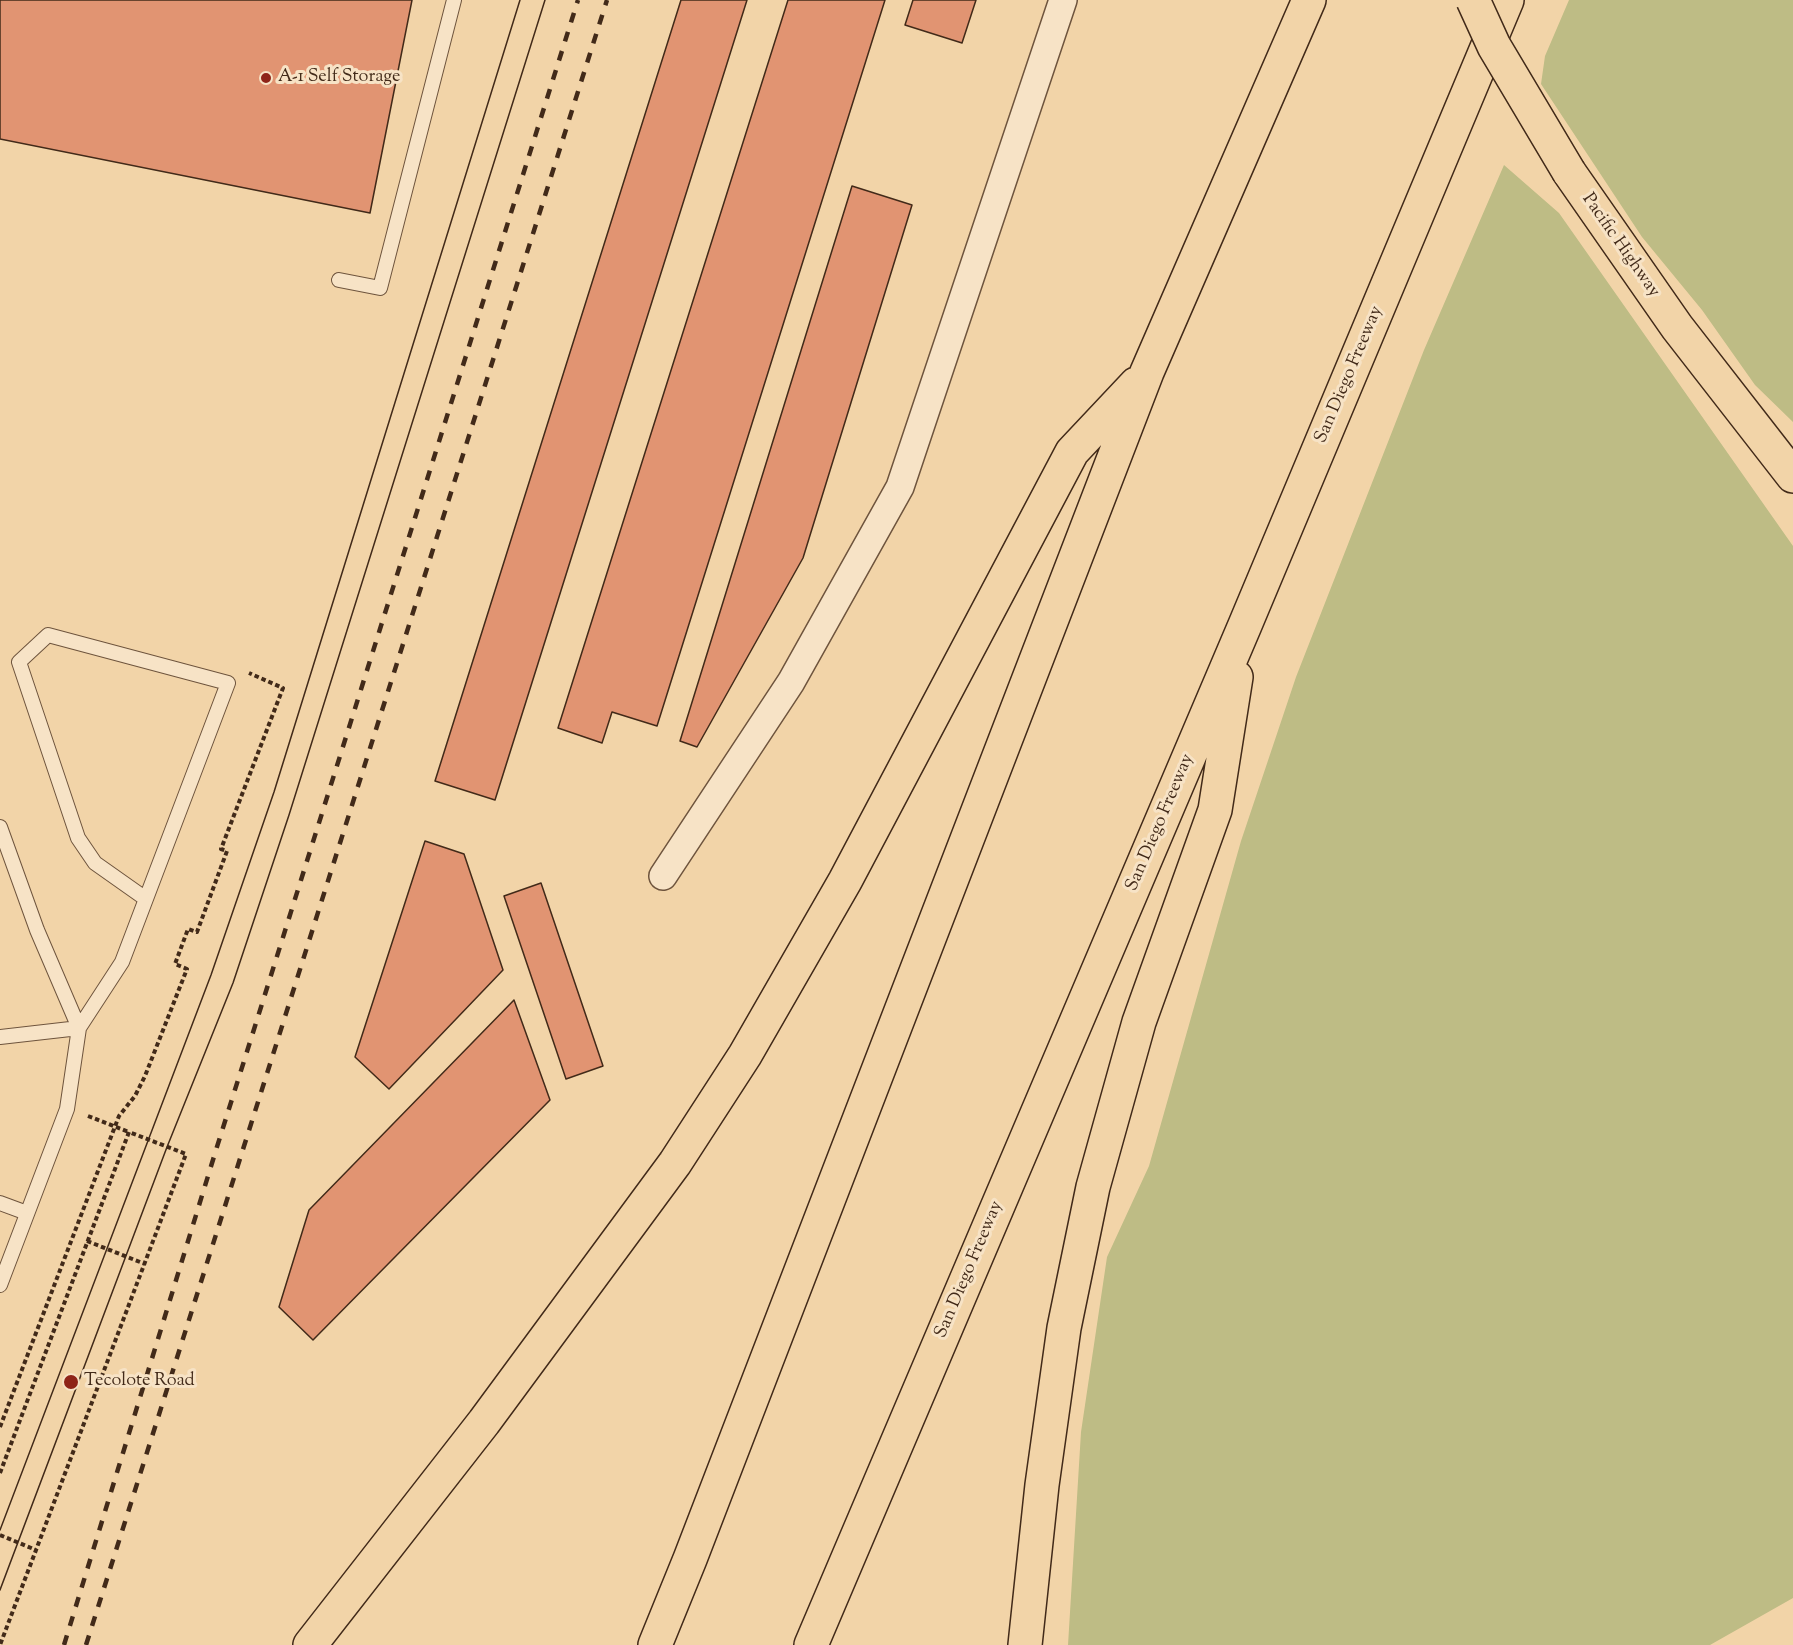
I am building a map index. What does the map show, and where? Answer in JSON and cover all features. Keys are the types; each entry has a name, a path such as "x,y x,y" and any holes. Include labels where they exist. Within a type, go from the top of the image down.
{"main road":[{"path":"655,1645 1147,372 1309,0"},
{"name":"Pacific Highway","path":"1473,0 1494,46 1569,172 1677,327 1793,476"},
{"name":"San Diego Freeway","path":"811,1645 1245,625 1507,0"},
{"path":"310,1645 498,1403 675,1163 746,1054 845,881 1072,452 1147,372"},
{"path":"1025,1645 1042,1485 1064,1328 1093,1186 1139,1022 1215,810 1245,625"}],"street":[{"path":"663,876 791,682 900,487 1062,0"}],"lane":[{"path":"339,280 380,288 454,0"},
{"path":"0,1285 67,1108 79,1028 122,962 146,899 228,683 48,635 19,662 78,838 95,863 146,899"},
{"path":"0,827 37,930 79,1028"},
{"path":"0,1036 79,1028"},
{"path":"0,1203 27,1213"}],"path":[{"path":"0,1427 119,1116 135,1096 145,1076 187,969 175,964 188,929 197,932 227,851 221,849 283,688 247,672 228,683"},
{"path":"0,1645 186,1154 87,1116"},
{"path":"0,1473 129,1132"},
{"path":"87,1241 145,1264"},
{"path":"0,1535 36,1550"}],"shaded area":[{"path":"1569,0 1793,0 1793,422 1755,385 1702,310 1642,237 1541,84 1545,56"},
{"path":"1504,165 1559,213 1793,546 1793,1598 1710,1645 1068,1645 1081,1432 1107,1257 1149,1166 1241,841 1296,677 1424,350"}],"building":[{"path":"0,0 412,0 370,213 0,139"},
{"path":"681,0 747,0 495,800 435,781"},
{"path":"788,0 885,0 657,726 612,712 602,743 558,728"},
{"path":"913,0 976,0 962,43 905,25"},
{"path":"852,186 912,205 803,558 697,747 680,741"},
{"path":"425,841 464,854 503,970 389,1089 355,1057"},
{"path":"541,883 603,1066 566,1079 504,896"},
{"path":"514,1000 550,1100 313,1340 279,1307 309,1210"}],"tram line":[{"path":"0,1530 211,975 274,792 520,0"},
{"path":"0,1590 167,1147 233,983 289,815 545,0"}],"railway":[{"path":"64,1645 216,1150 578,0"},
{"path":"86,1645 607,0"}],"place":[{"name":"A-1 Self Storage","path":"266,78"},
{"name":"Tecolote Road","path":"71,1382"}]}
